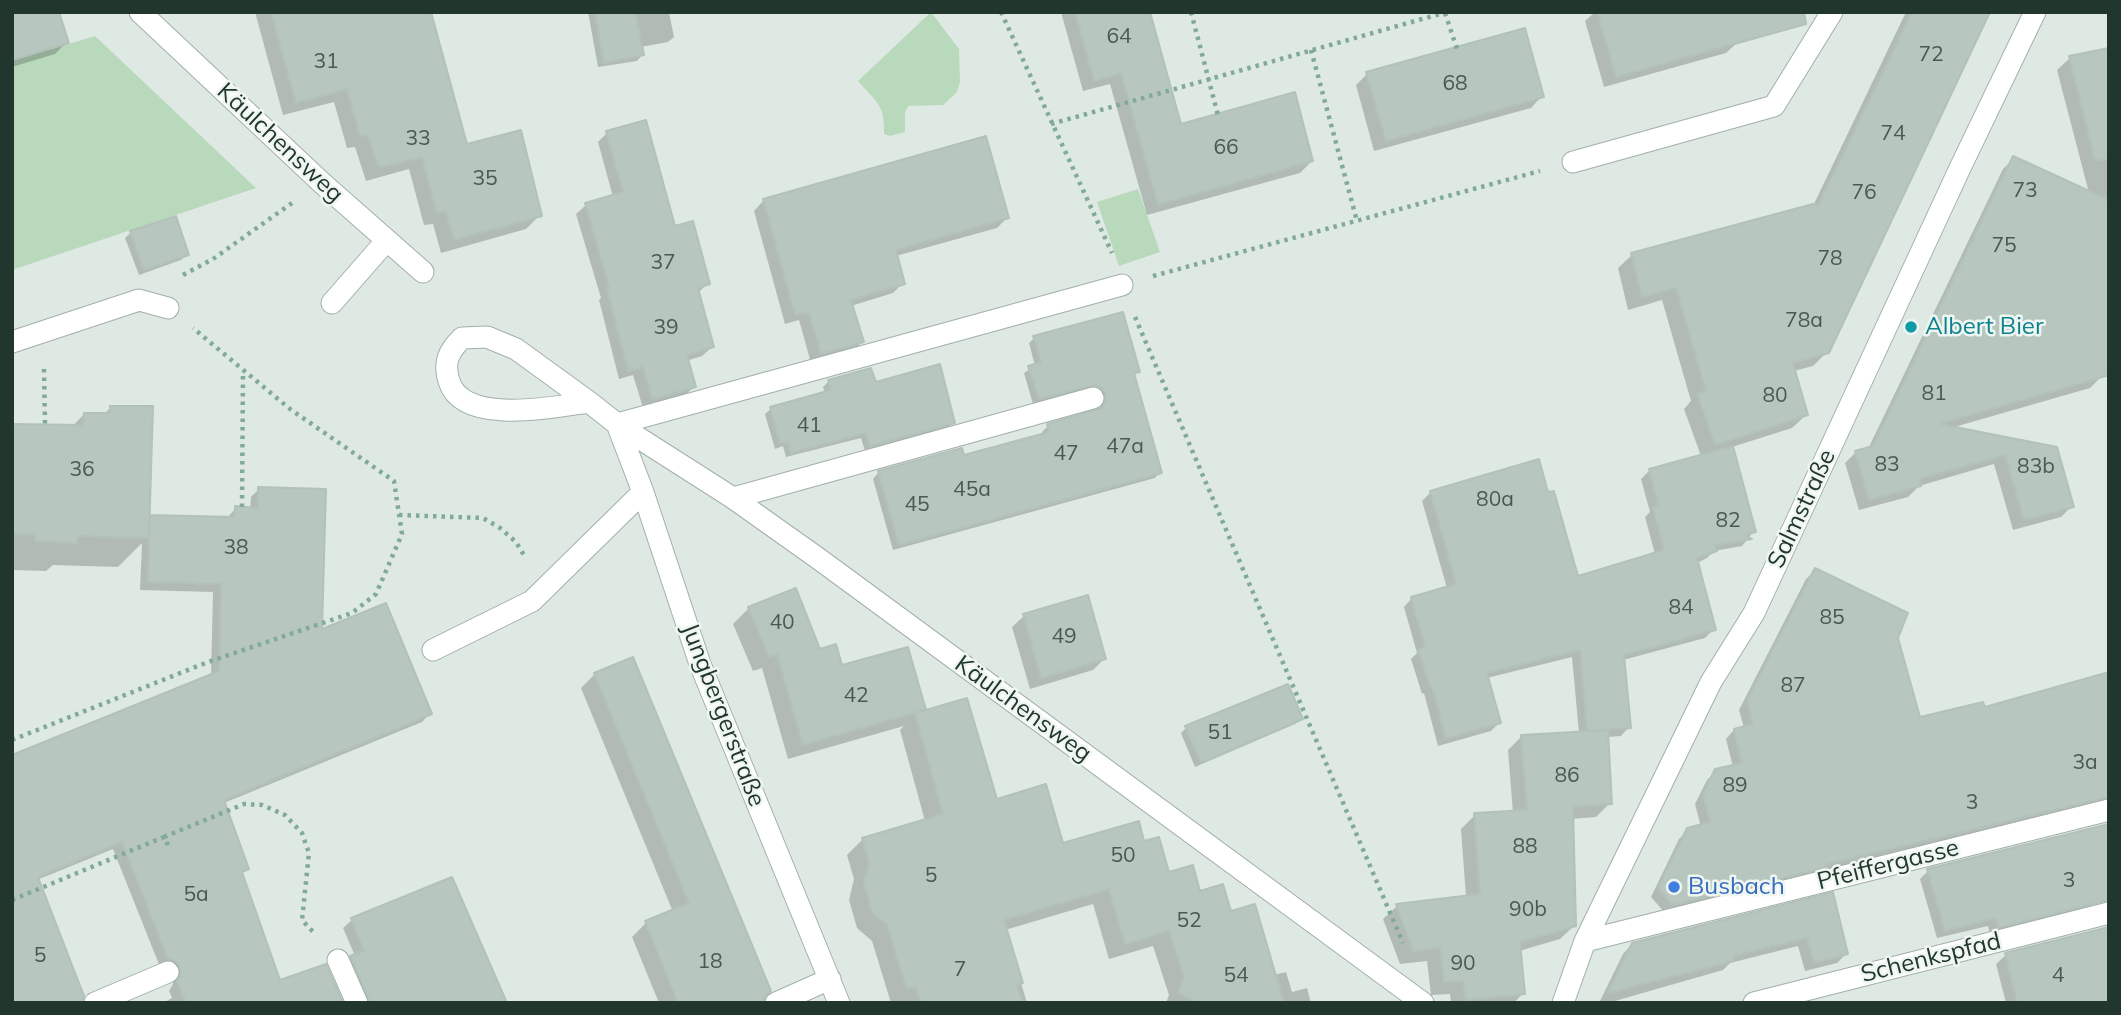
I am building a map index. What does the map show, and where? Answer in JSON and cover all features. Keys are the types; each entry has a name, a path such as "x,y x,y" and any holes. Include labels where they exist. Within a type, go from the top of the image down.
{"street":[{"name":"Käulchensweg","path":"140,12 322,183 423,272"},
{"path":"1573,162 1774,106 1832,12"},
{"name":"Salmstraße","path":"1563,1003 1585,941 1701,702 1754,612 2035,12"},
{"path":"332,303 387,240"},
{"path":"617,424 1122,285"},
{"path":"12,342 139,300 168,308"},
{"name":"Käulchensweg","path":"589,402 531,410 495,410 467,402 451,387 445,369 450,350 462,338 487,337 516,349 589,402 617,424 733,498 819,559 1423,1003"},
{"path":"733,498 1093,398"},
{"name":"Jungbergerstraße","path":"617,424 643,492 700,664 839,1003"},
{"path":"433,650 532,601 643,492"},
{"name":"Pfeiffergasse","path":"1585,941 2109,810"},
{"name":"Schenkspfad","path":"1754,1003 2109,914"},
{"path":"338,960 357,1003"},
{"path":"95,1003 168,972"},
{"path":"776,1003 830,979"}],"path":[{"path":"1001,12 1115,258 1122,285 1405,948"},
{"path":"1191,12 1219,119"},
{"path":"1051,124 1446,13 1458,52"},
{"path":"1311,50 1357,221"},
{"path":"1122,285 1573,162"},
{"path":"139,300 213,258 322,183"},
{"path":"12,740 208,662 352,613 376,594 402,534 394,481 290,409 168,308"},
{"path":"44,331 45,425"},
{"path":"242,507 243,370"},
{"path":"399,514 483,518 516,542 544,590"},
{"path":"12,900 243,804 262,805 285,815 302,833 309,853 302,920 338,960"},
{"path":"164,837 170,849"}],"green space":[{"path":"931,12 959,49 960,82 957,92 943,105 908,106 905,112 905,132 890,136 884,134 881,110 858,81"},
{"path":"95,36 256,188 12,270 12,61"},
{"path":"1138,189 1160,252 1119,266 1097,202"}],"building":[{"path":"12,12 59,12 69,43 12,60"},
{"path":"271,12 431,12 467,144 521,130 542,216 454,240 446,211 437,213 422,157 379,168 368,135 360,136 347,89 296,103"},
{"path":"595,12 635,12 644,55 604,63"},
{"path":"1075,12 1150,12 1181,124 1295,92 1313,161 1158,205 1121,73 1094,81"},
{"path":"1597,12 1804,12 1806,24 1616,77"},
{"path":"1912,12 1990,12 1829,353 1793,363 1808,415 1715,445 1697,394 1706,391 1676,288 1642,297 1631,253 1813,204 1818,206"},
{"path":"1525,28 1544,97 1386,141 1366,72"},
{"path":"2109,48 2109,159 2095,161 2069,56"},
{"path":"646,120 675,226 693,221 710,284 698,288 714,347 687,355 696,387 652,399 643,367 628,371 607,289 610,289 585,203 623,192 606,131"},
{"path":"986,136 1009,218 896,250 905,284 851,300 864,342 821,354 809,312 795,315 763,199"},
{"path":"2013,156 2109,200 2109,375 1940,424 2057,447 2074,507 2024,520 2005,455 1919,479 1921,486 1869,500 1855,451 1873,446"},
{"path":"176,216 189,255 144,270 130,231"},
{"path":"1123,312 1140,372 1134,373 1162,473 899,545 878,471 962,448 964,455 1049,432 1047,424 1102,408 1106,395 1103,389 1096,385 1039,399 1028,366 1041,362 1033,336"},
{"path":"940,364 955,423 870,446 866,433 791,453 788,442 780,444 770,407 831,390 828,380 871,368 876,382"},
{"path":"110,406 153,406 149,538 78,536 77,543 35,541 35,535 12,534 12,424 83,425 84,413 110,413"},
{"path":"1733,446 1756,532 1745,535 1752,539 1714,545 1717,551 1697,558 1716,630 1624,655 1631,728 1587,731 1580,650 1487,673 1501,723 1446,739 1432,686 1430,687 1418,649 1425,647 1411,597 1456,584 1430,491 1539,459 1548,492 1554,491 1578,576 1664,550 1653,507 1658,505 1649,469"},
{"path":"258,487 326,489 322,629 386,603 432,714 224,800 249,869 242,872 280,980 326,964 343,1003 186,1003 177,981 181,974 180,968 175,961 168,959 122,842 38,877 84,996 82,1003 12,1003 12,755 219,671 221,584 148,582 150,515 235,517 235,506 258,508"},
{"path":"1815,568 1908,613 1898,638 1920,717 1983,702 1985,707 2109,672 2109,797 1827,864 1827,867 1673,905 1658,888 1687,828 1710,822 1703,795 1715,769 1742,763 1734,729 1753,724 1747,700"},
{"path":"796,588 820,649 836,644 842,665 908,647 926,710 967,698 997,799 1046,784 1063,843 1139,821 1144,841 1159,837 1169,872 1193,865 1200,891 1223,884 1231,911 1255,904 1284,1003 1197,1003 1178,992 1184,978 1169,931 1125,944 1109,889 1004,920 1023,983 1017,985 1023,1003 921,1003 916,987 907,989 887,925 872,912 864,883 869,862 862,838 943,814 915,713 924,710 803,745 777,654 769,657 748,607"},
{"path":"1088,595 1106,659 1041,678 1023,614"},
{"path":"633,657 771,991 765,996 763,1003 678,1003 645,921 689,903 594,673"},
{"path":"1288,684 1303,719 1201,763 1185,726"},
{"path":"1608,730 1612,804 1573,807 1576,926 1520,942 1525,994 1466,1000 1463,981 1444,982 1440,948 1413,951 1396,904 1480,894 1474,813 1527,810 1521,735"},
{"path":"2109,824 2109,900 1998,928 1996,918 1945,931 1927,869"},
{"path":"452,877 507,1003 370,1003 350,956 364,951 351,918"},
{"path":"1833,892 1848,954 1814,963 1807,938 1733,956 1734,961 1608,993 1632,943"},
{"path":"2109,927 2109,1003 2017,1003 2005,953"}],"place":[{"name":"Albert Bier","path":"1911,327"},
{"name":"Busbach","path":"1674,887"}]}
